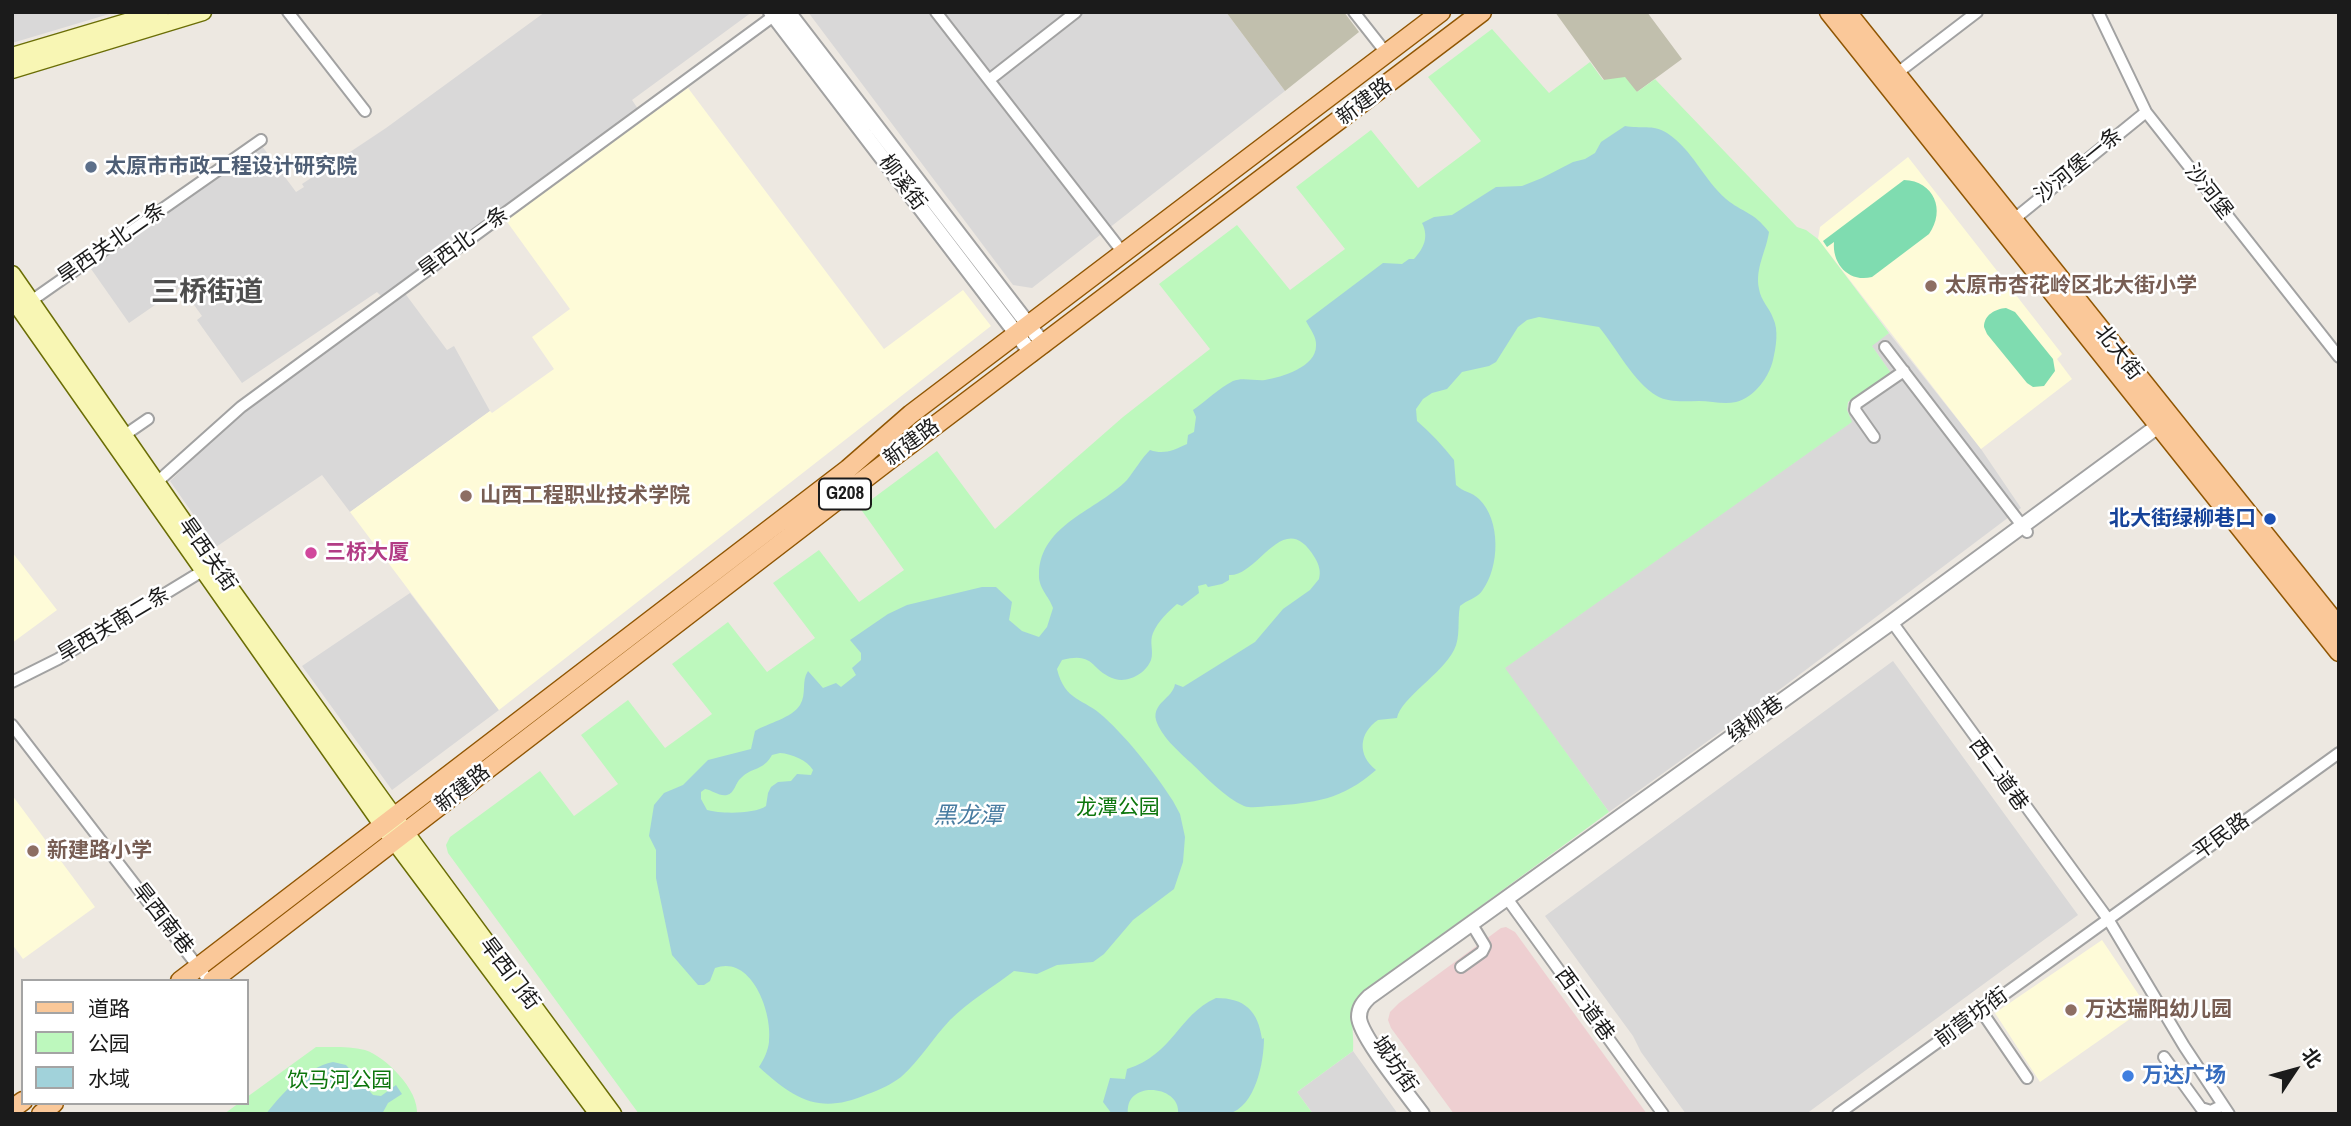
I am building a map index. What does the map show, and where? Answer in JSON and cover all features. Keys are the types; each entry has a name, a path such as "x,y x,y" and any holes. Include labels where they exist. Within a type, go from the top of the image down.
{"main road":[{"path":"12,56 160,12"},
{"path":"12,70 203,12"},
{"name":"新建路","path":"206,976 389,822 848,469 911,414 1441,12"},
{"name":"新建路","path":"206,976 400,837 877,469 1482,12"},
{"path":"1829,12 2339,652"},
{"name":"北大街","path":"1847,12 2339,627"},
{"name":"旱西关街","path":"12,274 119,439 400,837"},
{"name":"旱西关街","path":"12,298 119,439 156,483 208,568"},
{"name":"旱西门街","path":"400,837 598,1114"},
{"name":"旱西门街","path":"400,837 613,1114"}],"street":[{"path":"288,12 365,111"},
{"path":"936,12 1124,254"},
{"path":"989,80 1076,12"},
{"path":"1354,12 1387,54"},
{"path":"1896,74 1977,12"},
{"name":"沙河堡","path":"2098,12 2146,112 2339,357"},
{"name":"柳溪街","path":"778,13 1038,349"},
{"name":"旱西北一条","path":"156,483 241,407 778,13"},
{"name":"沙河堡一条","path":"2013,220 2146,112"},
{"name":"旱西关北二条","path":"31,301 261,140"},
{"path":"1885,347 2025,529"},
{"path":"1874,437 1858,415 1856,404 1904,371"},
{"path":"119,439 148,419"},
{"name":"绿柳巷","path":"1363,1014 1371,1004 1506,901 2160,429"},
{"name":"旱西关南二条","path":"12,682 58,659 208,568"},
{"name":"西二道巷","path":"1892,625 2108,922 2226,1109"},
{"name":"旱西南巷","path":"12,725 206,976"},
{"name":"平民路","path":"2108,922 2339,753"},
{"name":"平民路","path":"2108,922 2339,760"},
{"name":"西三道巷","path":"1506,901 1657,1114"},
{"name":"西三道巷","path":"1506,901 1663,1114"},
{"name":"前营坊街","path":"1846,1114 2108,922"},
{"path":"1461,967 1482,952 1485,946 1473,926"},
{"path":"1983,1013 2027,1078"},
{"name":"前营坊街","path":"1838,1114 1983,1013"},
{"name":"城坊街","path":"1363,1014 1367,1037 1422,1114"},
{"name":"城坊街","path":"1363,1014 1380,1048 1428,1114"},
{"path":"2164,1057 2202,1108 2211,1111 2226,1109"}],"shaded area":[{"path":"12,12 116,12 12,43"},
{"path":"545,12 752,12 632,100 638,109 465,234 467,237 381,296 377,292 242,383 197,320 202,316 181,287 129,323 89,266 262,146 296,192 304,187 302,184 386,128"},
{"path":"808,12 1226,12 1285,91 1032,288 1013,285"},
{"path":"1226,12 1344,12 1359,32 1285,91"},
{"path":"1555,12 1647,12 1682,59 1637,92 1604,80"},
{"path":"688,88 884,349 963,290 991,326 499,710 350,512 490,411 492,413 554,369 532,337 570,309 505,219"},
{"name":"太原市杏花岭区北大街小学","path":"1908,157 2062,354 2057,359 2072,379 1981,449 1818,239 1820,227"},
{"path":"404,292 447,350 454,346 490,411 350,512 322,475 216,547 170,481 239,415"},
{"path":"1889,333 1981,449 2021,508 1783,687 1609,812 1504,668 1851,422 1848,403 1891,373 1871,345"},
{"path":"12,552 57,610 12,643"},
{"path":"410,593 499,710 392,790 302,666"},
{"path":"1893,661 2078,915 1806,1114 1686,1114 1545,916"},
{"name":"新建路小学","path":"12,795 95,907 23,959 12,944"},
{"path":"1506,927 1515,932 1647,1114 1454,1114 1391,1028 1388,1020 1390,1012 1501,928"},
{"name":"万达瑞阳幼儿园","path":"2102,940 2147,1007 2040,1082 1995,1013"},
{"path":"1353,1051 1398,1114 1313,1114 1297,1092"}],"green space":[{"name":"龙潭公园","path":"1492,29 1549,93 1590,62 1603,80 1625,77 1637,92 1655,79 1797,227 1818,239 1889,333 1872,346 1891,373 1848,402 1847,410 1852,422 1505,668 1609,812 1362,993 1354,1007 1353,1051 1297,1092 1313,1114 639,1114 448,853 446,845 450,837 540,771 574,816 618,784 581,735 628,700 665,748 712,714 672,664 728,622 767,672 815,638 773,583 819,550 859,602 904,570 860,508 937,451 995,529 1123,417 1210,349 1159,284 1237,225 1290,290 1345,249 1296,187 1371,130 1418,188 1481,141 1428,77"},
{"path":"1904,180 1923,185 1934,198 1936,216 1929,234 1872,277 1849,274 1836,258 1834,242 1827,247 1823,241"},
{"path":"2006,308 2015,312 2053,359 2055,371 2044,386 2033,387 2027,383 1987,334 1984,323 1988,316 1994,311"},
{"name":"饮马河公园","path":"316,1047 340,1047 365,1050 391,1067 413,1095 417,1114 224,1114 236,1105 248,1105 248,1096"}],"water":[{"name":"黑龙潭","path":"1625,126 1662,130 1684,147 1726,199 1753,216 1769,232 1758,281 1761,297 1775,323 1776,339 1771,366 1760,386 1749,396 1731,403 1667,400 1657,396 1641,383 1599,327 1539,317 1527,320 1518,327 1496,362 1462,372 1447,389 1432,393 1423,399 1416,409 1417,421 1454,460 1456,485 1476,497 1486,508 1494,531 1495,557 1482,591 1460,606 1457,640 1448,659 1406,702 1397,718 1378,720 1367,731 1363,751 1376,770 1351,788 1327,798 1247,807 1216,786 1175,748 1158,726 1157,709 1175,684 1183,687 1255,642 1283,609 1310,590 1319,579 1318,563 1304,544 1293,539 1282,541 1251,566 1240,573 1229,575 1229,580 1222,584 1198,586 1199,593 1182,606 1177,604 1170,610 1153,633 1149,665 1136,676 1126,680 1115,679 1081,658 1062,660 1057,669 1060,680 1070,694 1097,711 1132,746 1158,779 1180,814 1185,837 1183,862 1174,889 1133,920 1104,954 1093,962 1057,965 1037,974 1014,971 950,1020 901,1077 877,1091 836,1103 809,1101 784,1088 759,1067 768,1049 769,1030 763,1003 749,978 740,970 728,966 715,968 710,981 698,985 672,955 656,878 656,850 649,836 654,805 664,793 683,785 708,760 751,749 755,731 786,717 800,705 808,671 823,688 836,683 841,687 856,675 852,668 861,660 861,653 850,640 888,614 907,605 982,587 996,587 1012,602 1009,620 1022,631 1039,637 1047,627 1053,608 1039,579 1042,557 1049,542 1072,520 1115,491 1150,450 1164,452 1187,444 1188,435 1194,432 1196,417 1193,410 1233,381 1272,379 1304,365 1315,353 1316,346 1306,321 1383,263 1402,264 1414,259 1424,242 1422,223 1434,217 1452,215 1496,187 1522,186 1585,159 1595,153 1601,142","holes":["785,754 807,763 813,770 811,775 797,774 791,781 778,782 771,787 766,806 761,809 738,812 707,810 701,799 701,792 705,789 722,795 730,794 745,774 765,764 772,755"]},
{"path":"1216,998 1235,1000 1248,1008 1257,1021 1262,1039 1264,1038 1256,1082 1252,1093 1238,1110 1228,1114 1178,1114 1177,1104 1171,1097 1153,1090 1135,1095 1129,1103 1128,1114 1112,1114 1103,1102 1110,1078 1125,1079 1127,1069 1155,1054 1192,1015"},
{"path":"333,1062 346,1065 373,1095 381,1096 396,1085 402,1094 388,1103 382,1114 266,1114 287,1089 304,1075"}],"place":[{"name":"太原市市政工程设计研究院","path":"91,167"},
{"name":"太原市杏花岭区北大街小学","path":"1931,286"},
{"name":"山西工程职业技术学院","path":"466,496"},
{"name":"北大街绿柳巷口","path":"2270,519"},
{"name":"三桥大厦","path":"311,553"},
{"name":"新建路小学","path":"33,851"},
{"name":"万达瑞阳幼儿园","path":"2071,1010"},
{"name":"万达广场","path":"2128,1076"}],"district":[{"name":"三桥街道","path":"207,293"}]}
